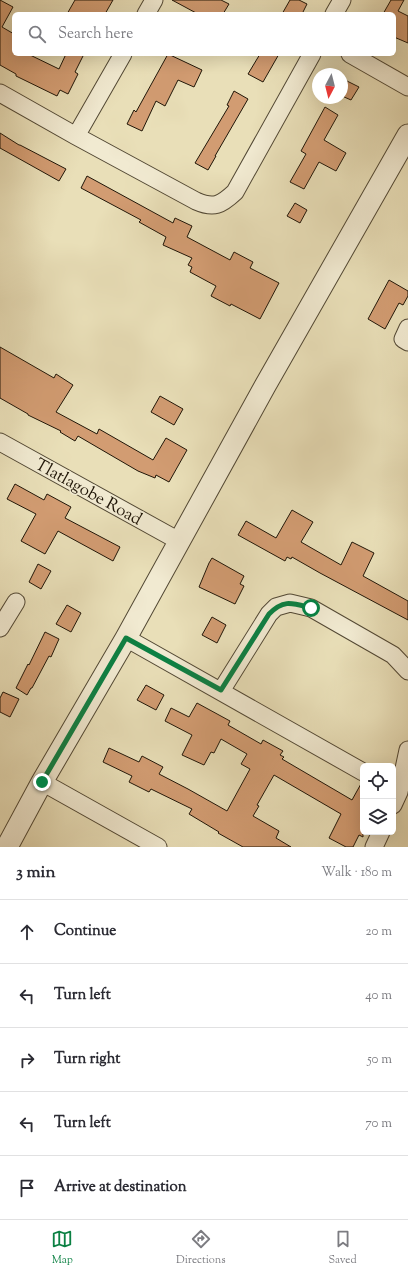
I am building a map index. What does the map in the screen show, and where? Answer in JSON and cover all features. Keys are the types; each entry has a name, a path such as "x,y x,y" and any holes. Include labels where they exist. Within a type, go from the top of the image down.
{"street":[{"path":"147,12 154,0"},
{"path":"335,12 342,0"},
{"path":"76,136 122,56"},
{"path":"0,93 196,201 206,205 215,205 225,201 235,192 311,56"},
{"path":"354,56 408,87"},
{"path":"7,847 42,782 126,638 265,386 408,135"},
{"path":"408,328 403,338 408,342"},
{"name":"Tlatlagobe Road","path":"0,442 179,541"},
{"path":"0,628 16,602"},
{"path":"221,690 269,614 276,607 290,603 311,608 393,655 408,671"},
{"path":"126,638 221,690 360,770"},
{"path":"396,792 408,750"},
{"path":"42,782 147,844"},
{"path":"374,847 379,835"}],"building":[{"path":"0,0 13,7 2,27 12,33 12,56 32,56 59,69 65,56 83,56 75,72 78,74 68,94 60,90 57,96 16,76 16,74 0,65"},
{"path":"75,0 113,0 106,12 68,12"},
{"path":"172,0 221,0 229,4 224,12 194,12"},
{"path":"290,0 299,0 307,4 303,12 283,12"},
{"path":"391,0 404,0 398,11 408,16 408,43 396,38 396,12 384,12"},
{"path":"167,56 172,56 202,70 194,87 178,80 165,106 156,101 142,131 127,124 134,110 136,112"},
{"path":"259,56 278,56 263,82 248,74"},
{"path":"348,82 359,87 351,100 348,99"},
{"path":"234,91 248,99 208,170 195,163 229,106 227,105"},
{"path":"325,107 338,115 324,140 346,153 336,171 319,162 304,189 290,182 306,154 301,151"},
{"path":"0,133 19,145 66,169 59,181 0,148"},
{"path":"87,176 173,223 175,218 192,226 187,237 230,260 234,252 253,262 250,268 279,283 260,319 231,304 230,306 211,296 216,286 190,272 192,267 188,265 192,258 163,245 166,237 139,222 141,220 81,188"},
{"path":"295,203 307,210 300,223 287,216"},
{"path":"389,280 408,291 408,296 403,305 399,303 385,329 368,319"},
{"path":"0,347 54,378 56,374 73,385 56,412 97,434 99,429 153,460 166,438 187,450 169,482 156,475 155,478 138,471 78,436 75,441 60,432 61,431 28,415 0,398"},
{"path":"160,396 183,409 174,425 151,412"},
{"path":"15,484 44,500 47,494 71,507 65,518 120,547 113,561 58,531 45,554 21,541 36,514 7,499"},
{"path":"292,510 313,522 301,542 341,565 352,542 374,553 363,576 408,601 408,620 292,557 291,559 287,557 285,561 238,535 246,521 276,538"},
{"path":"212,558 244,576 240,584 244,586 235,604 199,587"},
{"path":"38,564 51,571 41,589 29,582"},
{"path":"67,605 81,613 71,632 56,624"},
{"path":"212,617 226,625 217,643 202,635"},
{"path":"45,632 59,639 51,657 49,656 27,695 16,688"},
{"path":"146,685 164,695 156,710 137,700"},
{"path":"3,692 19,699 10,717 0,712 0,698"},
{"path":"197,703 230,721 228,725 261,744 263,740 283,751 280,755 284,757 282,759 352,800 360,786 360,835 363,835 363,837 359,835 353,847 346,847 329,838 341,814 274,775 257,805 259,806 253,816 279,831 276,838 291,847 243,847 189,814 192,809 151,789 149,792 129,782 132,776 103,762 109,748 139,762 142,756 163,767 159,774 227,811 250,769 241,764 247,754 221,739 214,753 211,752 204,765 182,755 192,735 165,721 171,708 189,717"}],"route":[{"path":"42,782 126,638 221,690 269,614 276,607 290,603 311,608"}]}
